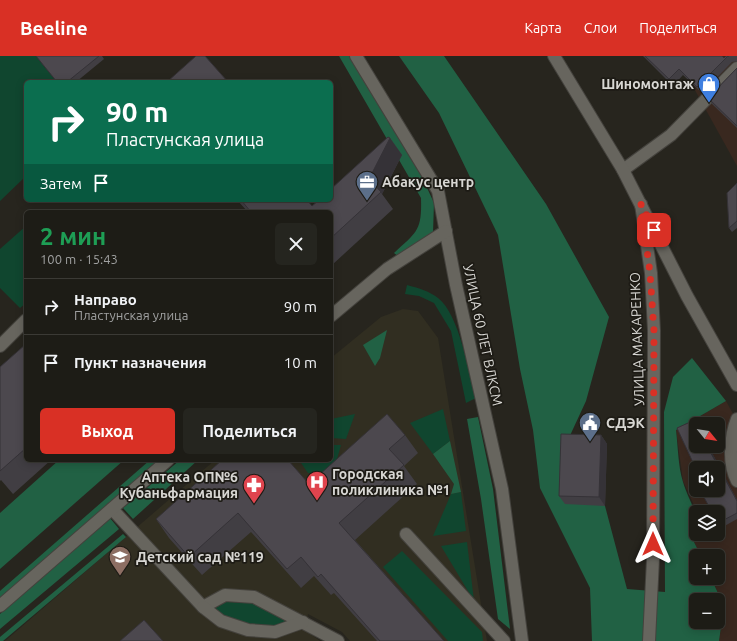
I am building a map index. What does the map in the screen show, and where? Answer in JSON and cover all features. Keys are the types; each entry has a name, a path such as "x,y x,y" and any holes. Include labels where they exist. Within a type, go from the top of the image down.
{"street":[{"name":"УЛИЦА 60 ЛЕТ ВЛКСМ","path":"356,56 438,191 502,489 522,641"},
{"path":"554,56 623,170 687,296 737,385"},
{"path":"623,170 671,135 737,68"},
{"name":"УЛИЦА МАКАРЕНКО","path":"641,204 650,273 654,331 653,559 649,641"},
{"path":"333,314 387,269 446,231"},
{"path":"0,346 24,322"},
{"path":"737,419 732,430 732,472 737,480"},
{"path":"0,606 166,462"},
{"path":"112,509 203,607 220,621 248,630 275,632 303,622"},
{"path":"406,534 504,641"},
{"path":"203,607 225,595 254,597 338,641"}],"shaded area":[{"path":"676,56 737,56 737,166"},
{"name":"Городская поликлиника №1","path":"403,309 418,311 438,338 487,641 350,641 342,632 308,614 305,630 320,641 5,641 213,462 333,462 333,356 381,317"},
{"path":"726,401 737,421 737,641 719,641 721,629 725,629 725,593 718,593 714,585 725,585 725,549 698,549 694,542 725,541 725,505 694,505 690,497 725,497 725,461 689,461 689,494 683,481 676,430 689,422 689,453 725,453 725,417 698,417"}],"green space":[{"path":"0,56 36,56 55,80 24,80 24,178 0,201"},
{"path":"339,56 349,56 423,179 434,203 433,233 399,257 394,253 413,235 419,224 421,198"},
{"path":"399,56 444,56 546,204 609,317 586,401 567,442 605,506 627,589 665,592 664,412 673,377 692,358 726,401 698,417 689,417 689,422 676,430 681,476 692,505 689,505 689,541 694,541 698,549 689,549 689,585 714,585 718,593 689,593 689,629 721,629 719,641 592,641 590,588 540,488 533,430 520,369 498,235 439,113"},
{"path":"24,228 24,305 20,308 0,288 0,249"},
{"path":"407,285 431,293 445,306 452,317 462,345 476,398 466,403 451,331 434,303 419,296 405,294"},
{"path":"387,330 380,358 375,366 363,345"},
{"path":"443,409 450,441 433,454 410,423"},
{"path":"355,414 346,439 333,438 333,419"},
{"path":"478,417 493,489 510,629 498,619 481,499 467,419"},
{"path":"450,441 461,492 451,494 454,484 433,454"},
{"path":"333,445 341,445 333,473 308,473 300,462 333,462"},
{"path":"57,462 122,462 0,569 0,513"},
{"path":"148,462 160,462 0,601 0,591"},
{"path":"178,462 196,462 133,519 123,508"},
{"path":"461,492 466,531 433,536 451,494"},
{"path":"110,518 119,529 0,629 0,614"},
{"path":"123,534 126,537 3,641 0,641 0,637"},
{"path":"467,542 474,601 441,546"},
{"path":"402,551 482,632 483,641 448,641 383,567"},
{"path":"226,602 253,603 290,619 275,627 244,624 223,617 214,609"}],"building":[{"path":"36,56 99,56 69,80 55,80"},
{"path":"196,56 205,56 226,80 169,80"},
{"path":"645,56 722,56 724,58 728,56 697,87 679,69 669,79"},
{"path":"737,68 737,126 708,98"},
{"path":"388,137 390,138 369,179 381,192 333,236 333,210 249,210 243,202 309,202 312,206 317,202 333,202 333,187"},
{"path":"737,183 737,221 729,228 727,193"},
{"path":"24,346 24,450 0,471 0,367"},
{"path":"387,414 405,435 389,449 404,465 339,523 444,641 380,641 321,574 318,577 301,557 287,569 238,513 189,557 156,519 220,462 290,462 309,484"},
{"path":"689,423 689,453 711,453 715,461 692,461 677,428"},
{"path":"561,434 601,435 599,497 559,496"},
{"path":"725,479 737,501 737,513 725,519 725,505 708,505 704,497 725,497"},
{"path":"144,620 163,641 120,641"}],"place":[{"name":"Шиномонтаж","path":"709,104"},
{"name":"Абакус центр","path":"367,202"},
{"name":"СДЭК","path":"590,442"},
{"name":"Городская поликлиника №1","path":"317,502"},
{"name":"Аптека ОП№6 Кубаньфармация","path":"254,504"},
{"name":"Детский сад №119","path":"120,576"}],"route":[{"path":"653,544 654,331 650,273 641,204 654,230"}]}
